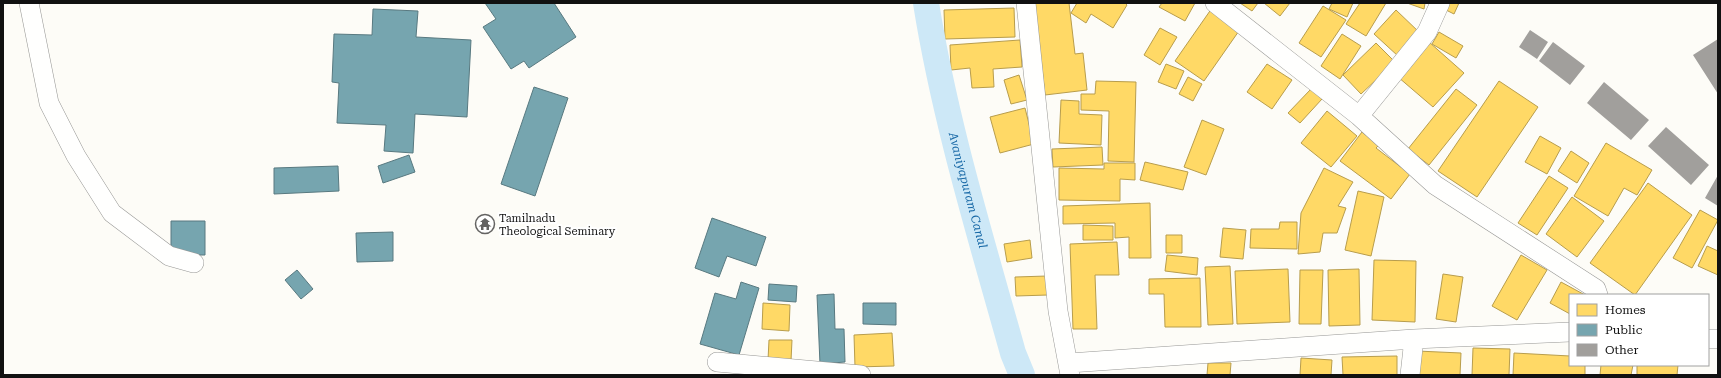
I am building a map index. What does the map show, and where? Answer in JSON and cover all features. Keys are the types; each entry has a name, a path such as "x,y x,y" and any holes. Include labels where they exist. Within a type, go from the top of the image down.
{"street":[{"path":"29,3 49,104 76,156 112,213 169,256 194,263"},
{"path":"1026,3 1058,311 1070,369 1414,339 1569,332"},
{"path":"1215,3 1359,116 1435,185 1596,289 1598,294"},
{"path":"1359,116 1426,32 1440,3"},
{"path":"1410,375 1414,339"},
{"path":"717,362 787,372 861,375"}],"building: Homes":[{"path":"1034,3 1069,3 1075,54 1083,53 1087,90 1045,95"},
{"path":"1077,3 1125,3 1127,5 1113,28 1091,14 1086,23 1071,13"},
{"path":"1162,3 1195,3 1185,21 1159,7"},
{"path":"1240,3 1258,3 1252,11"},
{"path":"1264,3 1290,3 1280,16"},
{"path":"1332,3 1353,3 1347,17 1329,9"},
{"path":"1360,3 1386,3 1366,36 1346,24"},
{"path":"1407,3 1425,3 1424,9"},
{"path":"1444,3 1459,3 1454,14 1442,8"},
{"path":"1323,6 1346,20 1321,57 1299,43"},
{"path":"1014,8 1015,37 945,39 944,10"},
{"path":"1212,8 1241,28 1204,81 1175,61"},
{"path":"1396,10 1420,33 1398,56 1374,34"},
{"path":"1160,28 1177,37 1160,65 1144,55"},
{"path":"1439,32 1463,46 1456,58 1432,44"},
{"path":"1342,34 1361,46 1340,79 1321,66"},
{"path":"1020,40 1022,67 993,69 994,87 972,88 970,68 951,70 950,45"},
{"path":"1429,42 1464,73 1433,107 1398,77"},
{"path":"1376,43 1395,62 1361,94 1343,75"},
{"path":"1166,64 1184,71 1176,89 1158,82"},
{"path":"1267,64 1292,80 1272,109 1247,92"},
{"path":"1019,75 1027,100 1011,104 1004,80"},
{"path":"1188,77 1202,84 1193,101 1179,94"},
{"path":"1096,81 1136,82 1134,162 1108,161 1109,111 1081,110 1081,94 1095,94"},
{"path":"1499,81 1538,107 1477,197 1438,171"},
{"path":"1311,89 1322,99 1300,123 1288,113"},
{"path":"1456,89 1477,105 1429,165 1408,149"},
{"path":"1061,100 1079,101 1079,114 1102,115 1101,145 1059,143"},
{"path":"1025,108 1034,144 1000,153 990,117"},
{"path":"1327,111 1357,136 1331,167 1301,143"},
{"path":"1202,120 1224,129 1206,175 1184,167"},
{"path":"1362,132 1379,145 1376,148 1410,174 1391,199 1340,161"},
{"path":"1540,136 1561,148 1547,174 1525,162"},
{"path":"1606,143 1652,170 1637,195 1624,188 1608,216 1574,196"},
{"path":"1102,147 1103,165 1053,167 1052,149"},
{"path":"1571,151 1589,163 1577,183 1558,171"},
{"path":"1145,162 1188,172 1183,190 1140,180"},
{"path":"1104,163 1135,163 1135,180 1120,179 1120,201 1059,200 1059,168 1104,169"},
{"path":"1324,168 1353,182 1338,206 1346,208 1337,233 1323,233 1320,252 1298,254 1301,213"},
{"path":"1549,176 1568,188 1537,235 1518,223"},
{"path":"1648,183 1692,215 1636,294 1590,263"},
{"path":"1358,191 1384,197 1371,256 1345,250"},
{"path":"1572,197 1604,221 1577,257 1546,234"},
{"path":"1150,203 1151,258 1129,258 1129,237 1115,238 1115,223 1063,224 1063,206"},
{"path":"1700,210 1718,220 1692,268 1673,258"},
{"path":"1280,222 1297,222 1297,249 1250,248 1251,229 1279,229"},
{"path":"1083,225 1113,226 1113,240 1083,240"},
{"path":"1223,228 1246,230 1243,259 1220,257"},
{"path":"1166,235 1182,235 1182,253 1166,253"},
{"path":"1030,240 1032,258 1007,262 1004,244"},
{"path":"1117,242 1119,275 1095,275 1097,329 1073,329 1070,244"},
{"path":"1707,246 1718,251 1718,275 1698,266"},
{"path":"1167,255 1198,258 1197,275 1165,271"},
{"path":"1521,255 1547,270 1517,320 1492,306"},
{"path":"1374,260 1416,261 1415,322 1372,320"},
{"path":"1230,266 1233,324 1208,325 1205,267"},
{"path":"1288,269 1290,322 1237,324 1235,271"},
{"path":"1359,269 1360,325 1329,326 1328,270"},
{"path":"1300,270 1323,270 1321,324 1299,324"},
{"path":"1443,274 1463,277 1456,322 1436,319"},
{"path":"1047,276 1048,295 1016,296 1015,277"},
{"path":"1200,278 1201,327 1165,327 1164,294 1149,294 1149,279"},
{"path":"1561,282 1583,294 1569,294 1569,313 1550,303"},
{"path":"763,303 790,305 789,331 762,329"},
{"path":"892,333 894,366 855,367 854,335"},
{"path":"769,340 792,340 791,361 768,360"},
{"path":"1473,348 1510,349 1509,375 1472,375"},
{"path":"1417,351 1461,353 1460,375 1416,375"},
{"path":"1514,353 1569,356 1569,366 1585,366 1585,375 1513,375"},
{"path":"1397,356 1397,375 1343,375 1342,357"},
{"path":"1301,358 1332,360 1331,375 1300,375"},
{"path":"1208,363 1231,363 1230,375 1207,375"},
{"path":"1601,366 1633,366 1631,375 1600,375"},
{"path":"1637,366 1678,366 1677,375 1637,375"}],"building: Public":[{"path":"485,3 554,3 576,37 529,68 524,61 511,69 483,27 496,19"},
{"path":"373,9 418,11 416,37 471,40 467,117 415,114 413,153 384,151 386,125 337,123 339,83 332,82 334,34 372,35"},
{"path":"534,87 568,98 535,196 501,184"},
{"path":"409,155 415,172 383,183 378,166"},
{"path":"338,166 339,191 274,194 274,168"},
{"path":"712,218 766,237 756,266 727,256 719,277 695,268"},
{"path":"171,221 205,221 205,255 171,255"},
{"path":"393,232 393,261 357,262 356,233"},
{"path":"297,270 313,289 301,299 285,280"},
{"path":"741,282 759,288 739,355 700,344 715,293 736,299"},
{"path":"769,284 797,286 796,302 768,300"},
{"path":"834,294 835,329 844,329 845,362 820,364 817,295"},
{"path":"863,303 896,303 896,325 863,324"}],"building: Other":[{"path":"1530,30 1548,42 1537,59 1519,47"},
{"path":"1718,39 1718,94 1693,55"},
{"path":"1553,42 1585,66 1570,85 1539,61"},
{"path":"1604,82 1649,120 1631,140 1587,103"},
{"path":"1666,127 1709,165 1691,185 1648,146"},
{"path":"1718,175 1718,206 1705,198"}],"waterway":[{"name":"Avaniyapuram Canal","path":"926,3 953,136 1013,353 1022,375"}],"place":[{"name":"Tamilnadu Theological Seminary","path":"485,224"}]}
